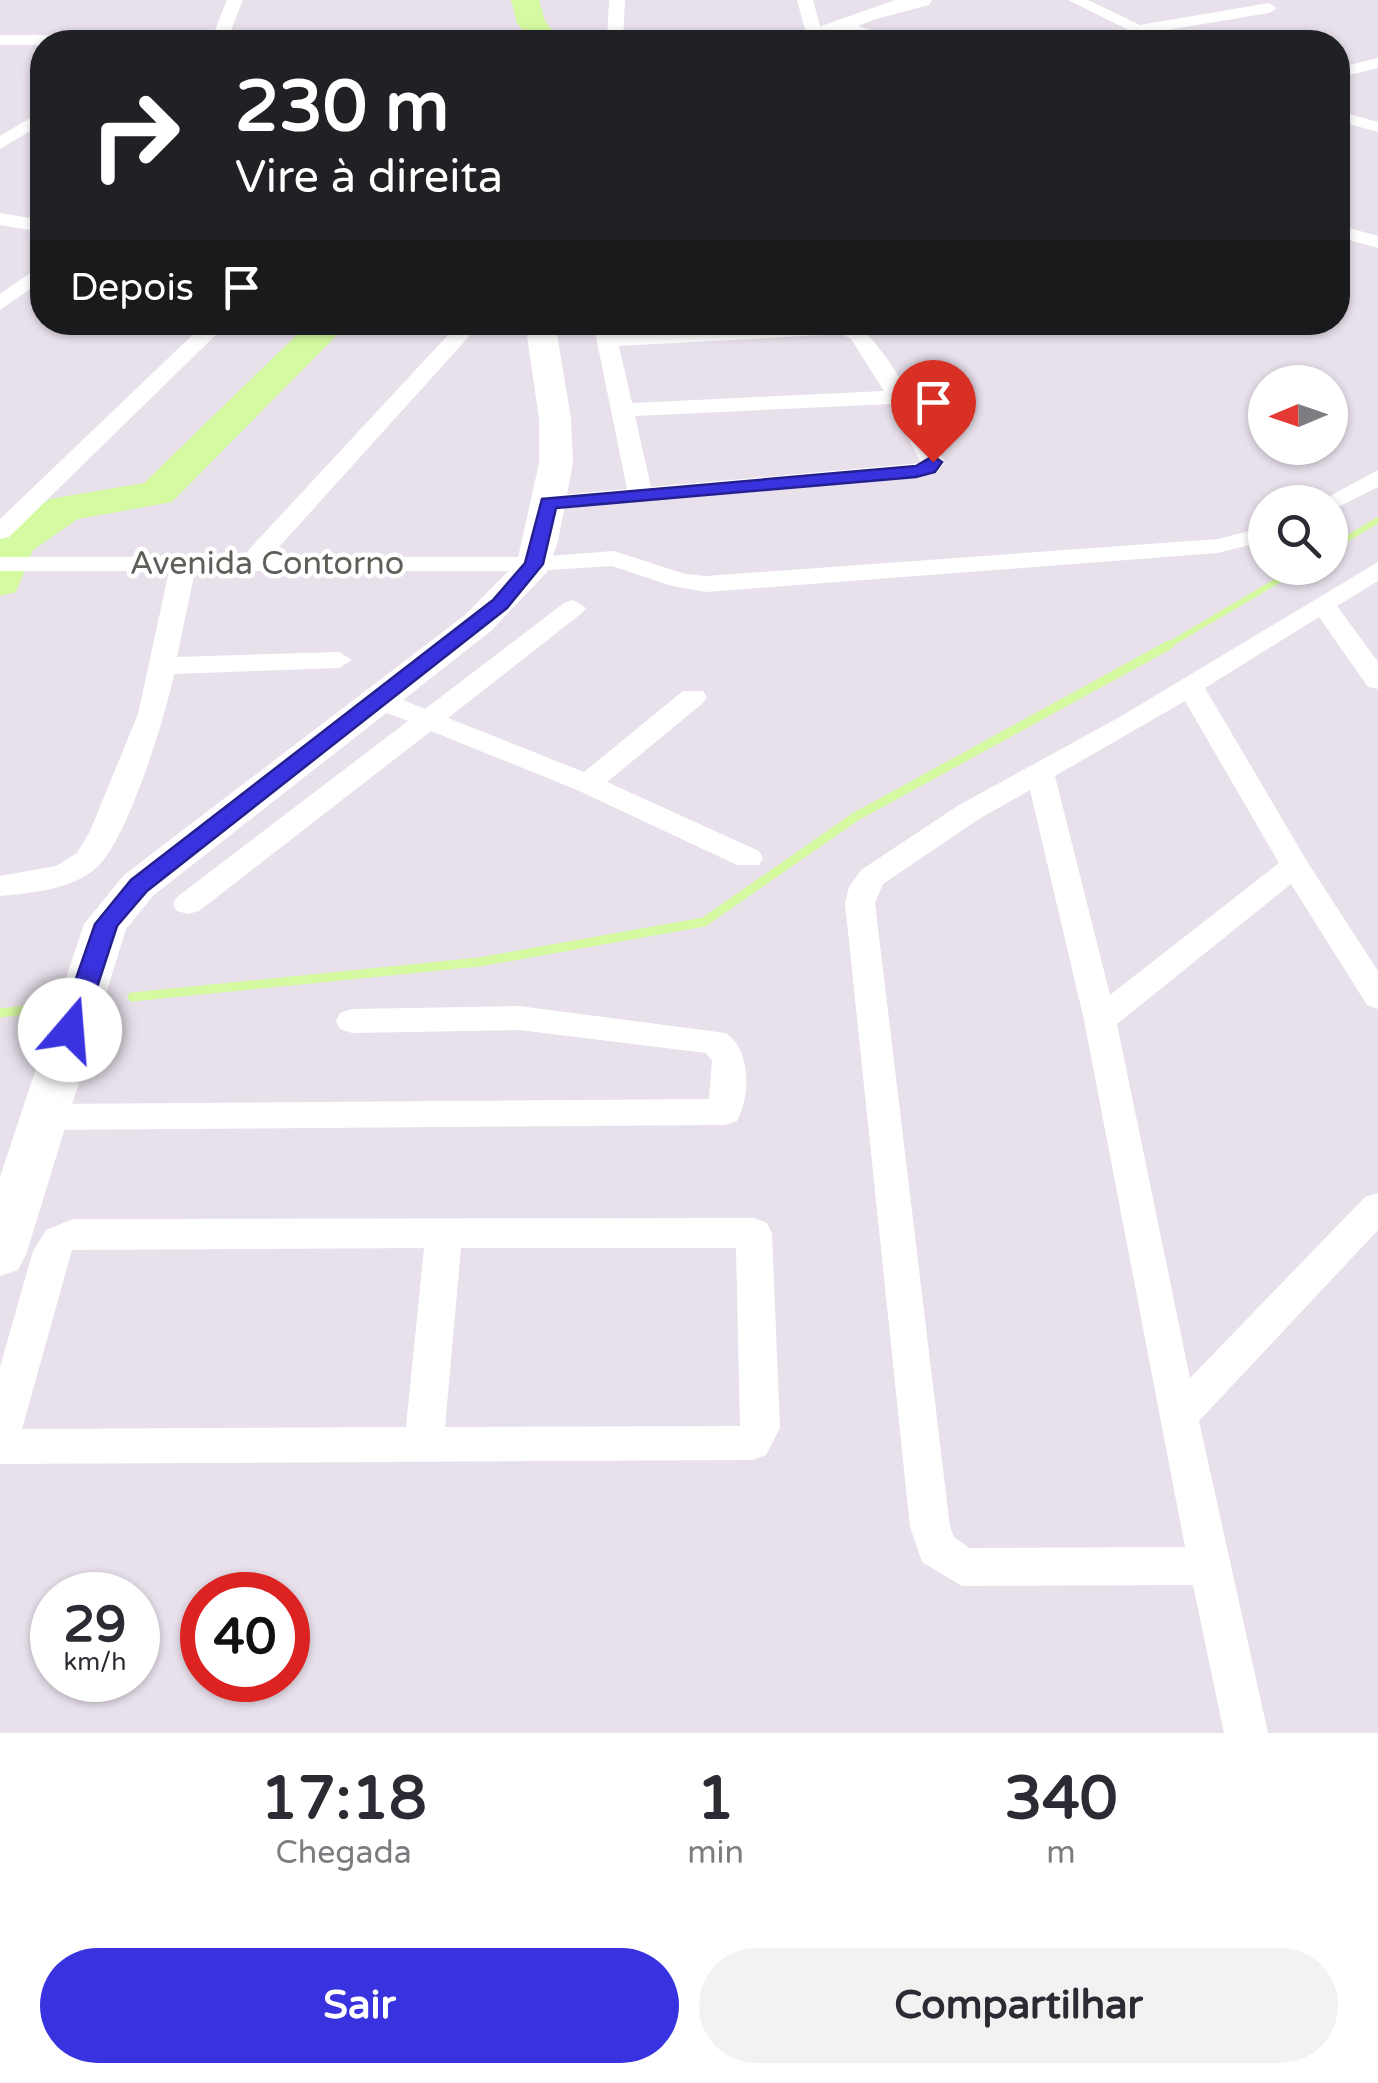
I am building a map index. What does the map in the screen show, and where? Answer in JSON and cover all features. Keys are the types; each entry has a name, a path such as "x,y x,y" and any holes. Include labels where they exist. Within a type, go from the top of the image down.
{"street":[{"path":"223,30 234,0"},
{"path":"616,30 617,0"},
{"path":"804,0 806,30"},
{"path":"830,30 868,14 921,0"},
{"path":"1076,0 1137,30 1268,8"},
{"path":"840,26 854,30"},
{"path":"0,40 30,40"},
{"path":"1350,70 1378,64"},
{"path":"1350,119 1378,127"},
{"path":"0,144 30,124"},
{"path":"0,218 30,224"},
{"path":"1350,234 1378,242"},
{"path":"0,304 30,280"},
{"path":"0,532 205,335"},
{"path":"251,562 460,335"},
{"path":"0,1256 106,924 139,886 500,604 534,564 556,463 556,419 542,335"},
{"path":"606,335 640,493"},
{"path":"548,503 929,468 933,462 899,397 859,335"},
{"path":"622,410 899,397"},
{"path":"1348,494 1378,477"},
{"name":"Avenida Contorno","path":"0,564 534,564 614,558 681,581 706,584 1218,546 1248,538"},
{"path":"0,886 37,882 67,873 88,860 105,831 152,714 184,562"},
{"path":"1211,1566 962,1567 938,1549 930,1528 860,902 864,886 872,877 969,812 1190,686 1378,570"},
{"path":"1323,605 1378,681"},
{"path":"188,904 573,608"},
{"path":"162,666 339,660"},
{"path":"1190,686 1294,866 1378,997"},
{"path":"587,784 693,697"},
{"path":"378,700 587,784 748,858"},
{"path":"1040,772 1100,1020 1178,1416 1246,1733"},
{"path":"1100,1020 1294,866"},
{"path":"44,1117 725,1112 729,1061 725,1050 714,1042 519,1018 352,1021"},
{"path":"1178,1416 1378,1207"},
{"path":"0,1437 51,1251 59,1240 73,1234 754,1232 760,1428 756,1441 0,1447"},
{"path":"424,1445 444,1233"}],"waterway":[{"path":"525,0 537,30"},
{"path":"0,583 13,544 65,508 157,493 319,335"},
{"path":"1348,538 1378,520"},
{"path":"1165,647 1270,585"},
{"path":"132,997 479,962 704,922 855,817 1169,645"},
{"path":"0,1013 33,1009"}],"route":[{"path":"70,1030 106,924 120,906 139,886 500,604 534,564 548,503 916,471 929,468 933,462"}]}
